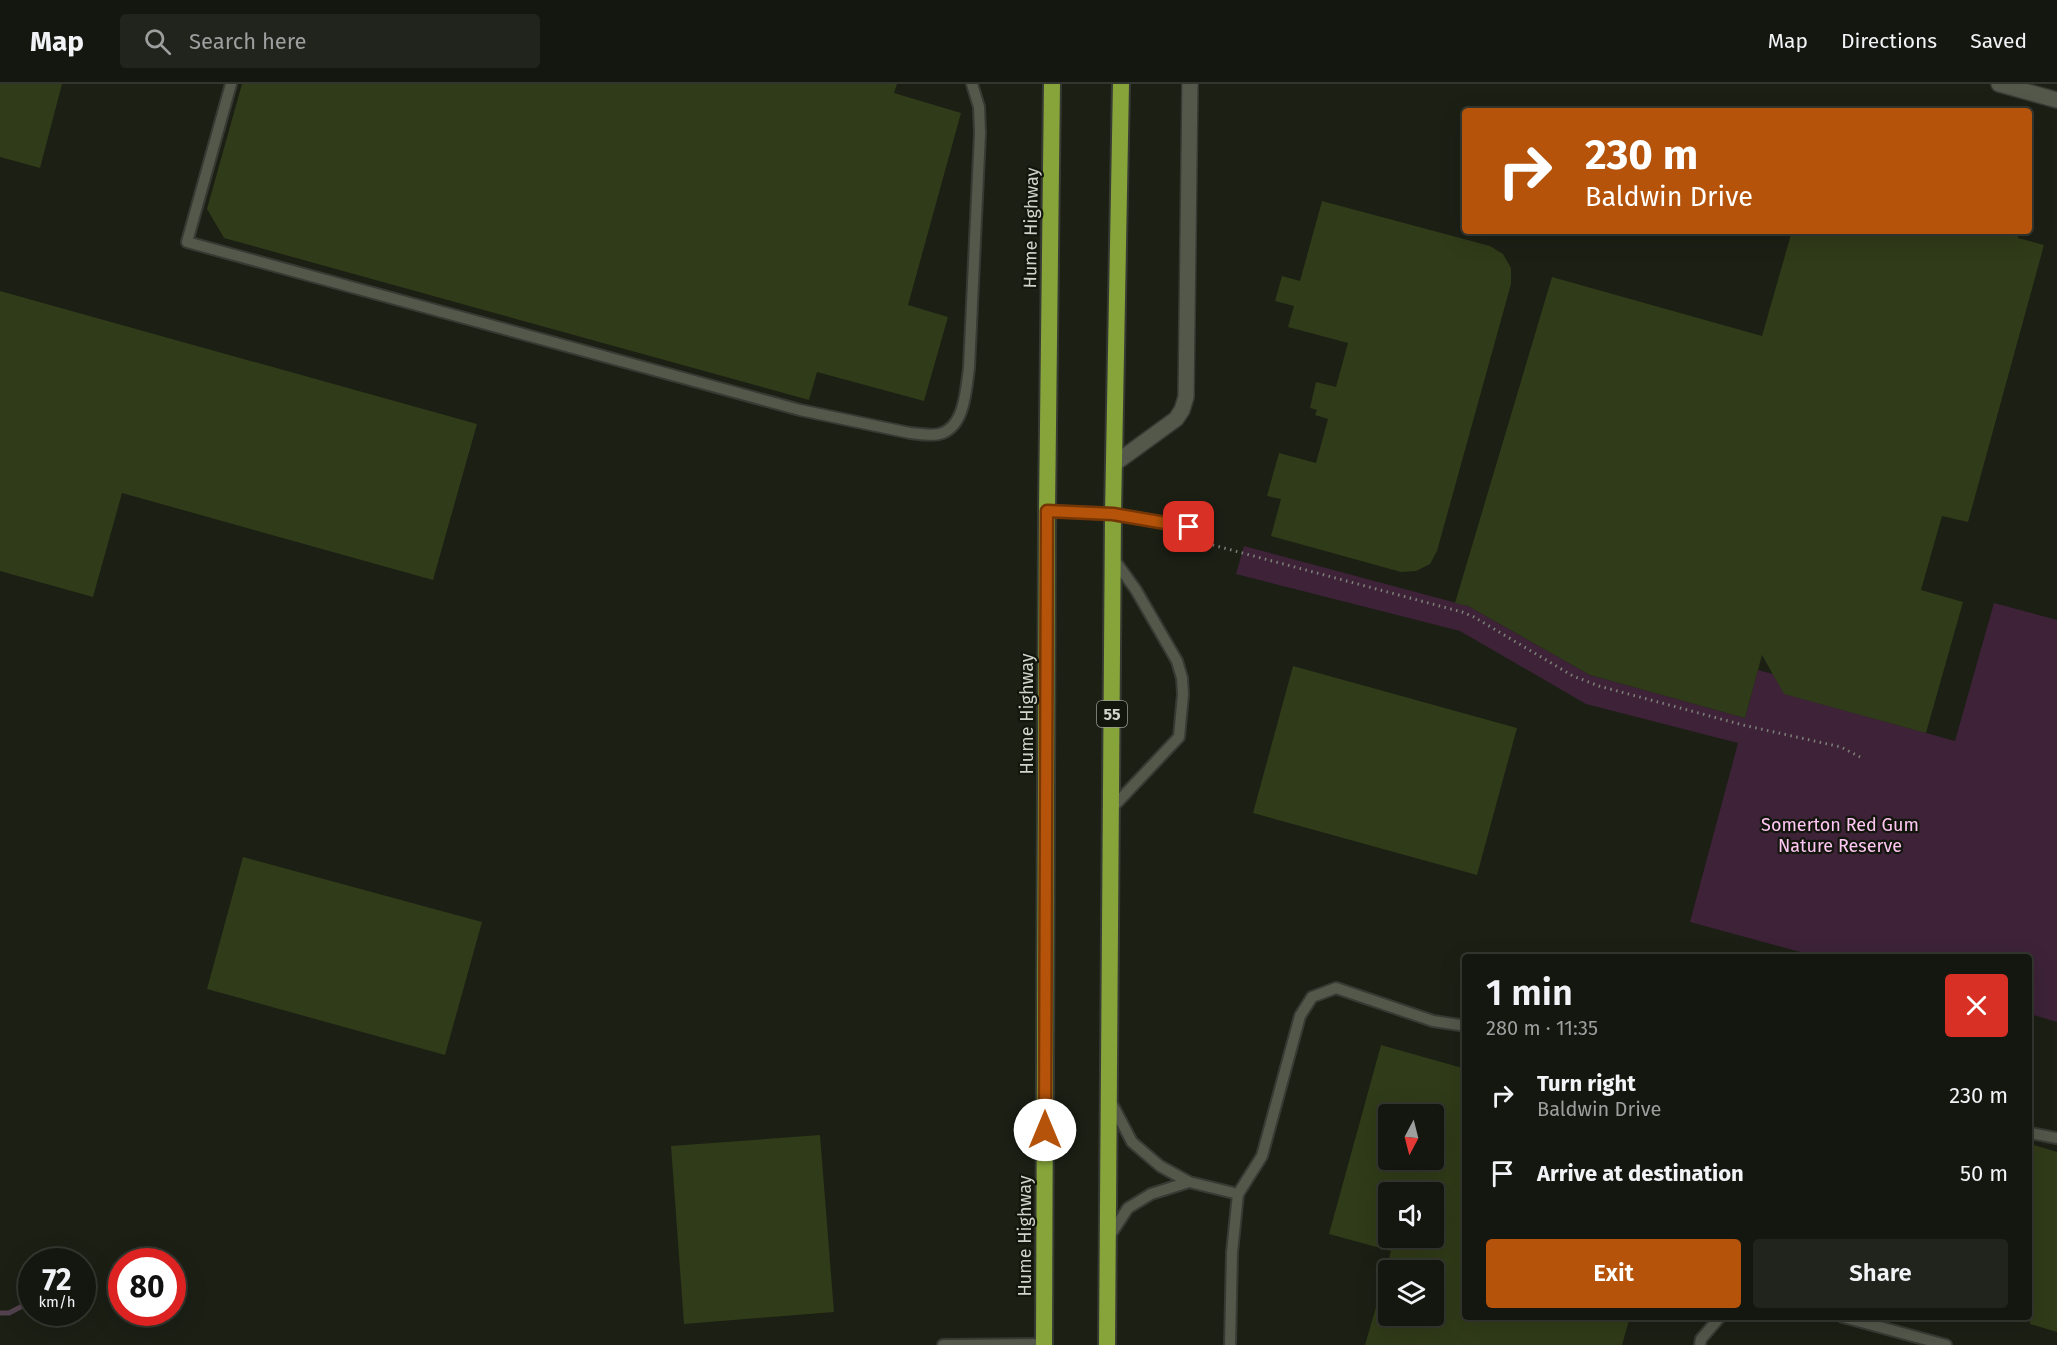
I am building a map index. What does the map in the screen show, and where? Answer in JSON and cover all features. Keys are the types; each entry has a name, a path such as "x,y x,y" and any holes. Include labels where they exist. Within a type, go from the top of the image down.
{"highway":[{"name":"Hume Highway","path":"1044,1344 1047,511 1052,84"},
{"name":"55","path":"1107,1345 1113,514 1120,84"}],"street":[{"path":"1114,464 1176,419 1186,397 1190,84"},
{"path":"1999,84 2057,100"}],"lane":[{"path":"231,84 187,242 800,410 927,435 949,430 956,421 964,403 969,368 980,133 979,107 972,84"},
{"path":"1047,511 1113,514 1189,527"},
{"path":"1112,808 1179,737 1183,694 1182,678 1177,662 1136,590 1113,558"},
{"path":"1230,1345 1232,1252 1238,1194 1262,1156 1300,1016 1312,997 1336,988 1434,1021 1462,1025"},
{"path":"1108,1097 1132,1142 1160,1166 1189,1182 1238,1194"},
{"path":"2032,1133 2057,1138"},
{"path":"1107,1239 1128,1208 1151,1194 1189,1182"},
{"path":"1700,1345 1701,1339 1717,1320"},
{"path":"1854,1320 1946,1345"},
{"path":"943,1345 1044,1344"}],"path":[{"path":"1189,527 1209,544 1474,617 1574,676 1599,686 1743,725 1841,747 1860,757"}],"green space":[{"name":"Somerton Red Gum Nature Reserve","path":"1244,546 1468,606 1590,675 1745,718 1758,670 1773,674 1786,694 1955,741 1994,603 2057,620 2057,1022 2032,1015 2032,954 1808,954 1690,922 1738,743 1586,704 1460,631 1236,574"}],"building":[{"path":"0,84 62,84 40,168 0,157"},
{"path":"242,84 897,84 894,93 961,113 908,305 948,317 924,401 817,372 809,400 224,238 207,209"},
{"path":"1322,201 1490,246 1503,254 1511,268 1511,284 1437,551 1430,564 1416,571 1401,572 1271,536 1281,499 1267,496 1279,453 1316,463 1328,419 1315,415 1317,410 1310,408 1316,382 1336,387 1348,343 1288,327 1294,306 1275,301 1282,276 1300,281"},
{"path":"1791,234 2019,234 2018,238 2044,245 1968,522 1942,516 1921,590 1963,602 1926,733 1784,694 1762,655 1745,718 1590,675 1468,606 1455,603 1552,277 1762,336"},
{"path":"0,291 477,424 433,580 122,493 93,597 0,571"},
{"path":"1293,666 1517,728 1477,875 1253,813"},
{"path":"243,857 482,922 445,1055 207,989"},
{"path":"1381,1045 1462,1068 1462,1320 1629,1320 1622,1345 1365,1345 1378,1300 1378,1326 1444,1326 1444,1260 1389,1260 1391,1251 1380,1248 1444,1248 1444,1182 1378,1182 1378,1247 1329,1234"},
{"path":"820,1135 834,1312 684,1324 671,1146"},
{"path":"2032,1145 2057,1152 2057,1332 2030,1324 2032,1320"}],"waterway":[{"path":"0,1313 9,1313 18,1308"}],"route":[{"path":"1045,1130 1047,511 1113,514 1189,527"}]}
